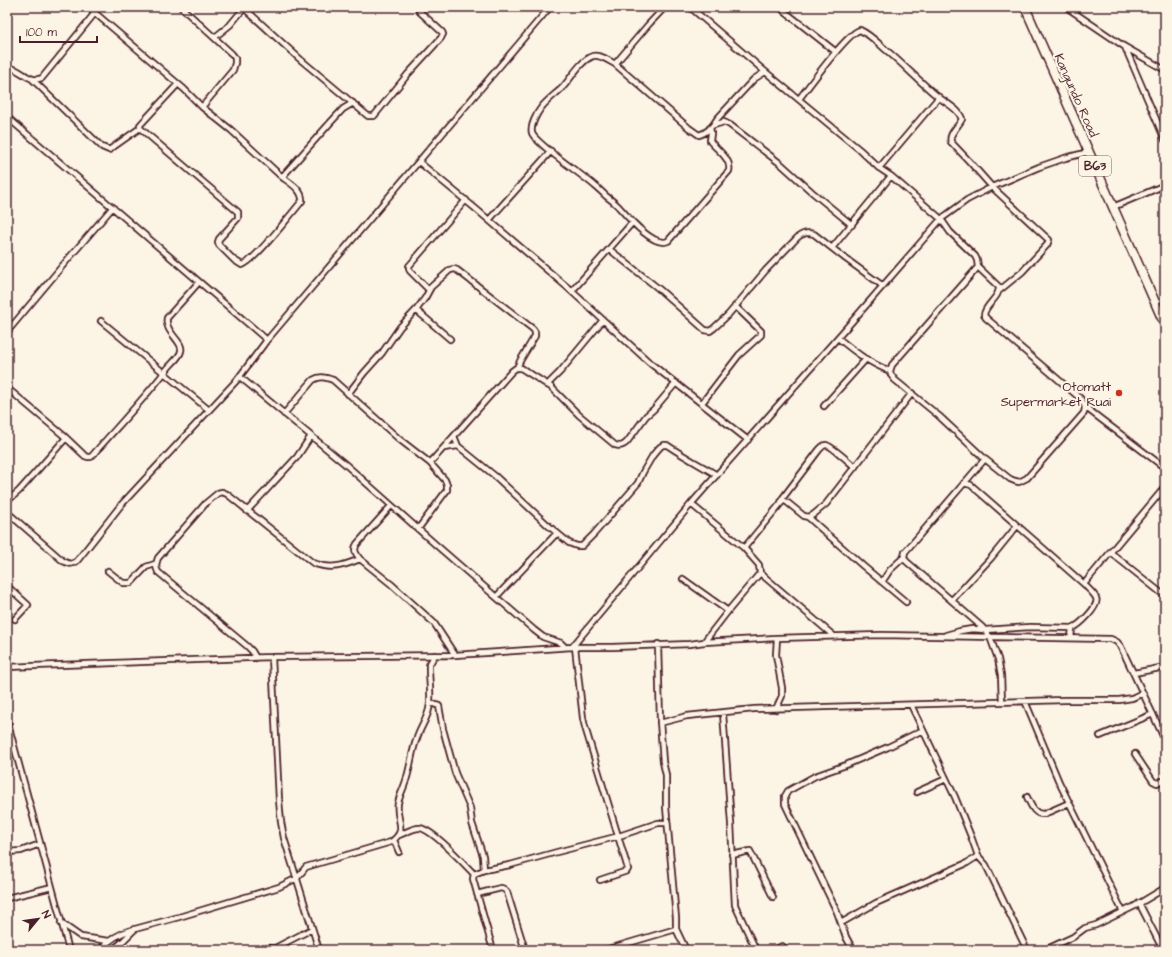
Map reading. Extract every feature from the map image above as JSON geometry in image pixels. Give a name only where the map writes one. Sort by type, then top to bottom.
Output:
[{"type":"highway","name":"Kangundo Road","points":[[1025,7],[1162,314],[1165,325]]},
{"type":"street","points":[[88,7],[178,84],[202,107],[231,130],[300,192],[302,201],[266,244],[247,264],[242,265],[234,260],[219,245],[218,242],[238,218],[238,212],[140,128]]},
{"type":"street","points":[[181,7],[215,37],[235,58],[233,70],[202,107]]},
{"type":"street","points":[[215,37],[230,25],[244,8],[301,60],[368,116],[374,116],[443,34],[419,11],[418,7]]},
{"type":"street","points":[[7,512],[63,560],[69,564],[73,564],[77,561],[121,505],[240,377],[267,340],[550,7]]},
{"type":"street","points":[[615,64],[665,7]]},
{"type":"street","points":[[690,7],[765,72],[941,219],[950,232],[977,258],[978,267],[997,285],[1000,290]]},
{"type":"street","points":[[781,7],[836,52]]},
{"type":"street","points":[[1066,7],[1125,47],[1165,70]]},
{"type":"street","points":[[32,79],[37,80],[42,78],[95,13]]},
{"type":"street","points":[[799,99],[836,52],[854,33],[860,30],[883,47],[938,97],[958,111],[962,119],[950,136],[950,141],[992,188],[1049,240],[1047,245],[1022,272],[1000,290],[986,309],[984,315],[1080,398],[1085,407],[1165,468]]},
{"type":"street","points":[[1125,47],[1165,140]]},
{"type":"street","points":[[712,126],[710,141],[729,164],[729,171],[668,241],[664,242],[660,242],[632,223],[618,206],[595,186],[542,145],[531,132],[531,128],[541,108],[564,86],[583,64],[594,56],[598,56],[615,64],[699,135],[704,133],[712,126],[754,79],[765,72]]},
{"type":"street","points":[[7,69],[14,69],[32,79],[102,147],[109,150],[140,128],[140,125],[178,84]]},
{"type":"street","points":[[879,168],[938,97]]},
{"type":"street","points":[[282,177],[342,109],[353,103]]},
{"type":"street","points":[[7,117],[267,340]]},
{"type":"street","points":[[712,126],[724,122],[730,125],[781,164],[852,225]]},
{"type":"street","points":[[489,220],[550,151]]},
{"type":"street","points":[[600,880],[627,871],[628,869],[585,727],[574,647],[692,504],[941,219],[967,200],[992,188],[1039,167],[1089,152]]},
{"type":"street","points":[[419,162],[466,200],[572,291],[640,354],[748,440]]},
{"type":"street","points":[[832,248],[891,176]]},
{"type":"street","points":[[1113,207],[1163,186],[1165,196]]},
{"type":"street","points":[[429,290],[410,271],[409,266],[466,200]]},
{"type":"street","points":[[7,332],[113,207]]},
{"type":"street","points":[[572,291],[632,223]]},
{"type":"street","points":[[609,250],[659,289],[705,330],[710,331],[735,306],[766,270],[803,233],[808,232],[814,234],[883,286]]},
{"type":"street","points":[[978,267],[892,365],[890,371],[891,375],[895,380],[939,416],[985,459],[1010,479],[1015,481],[1023,481],[1028,478],[1084,413],[1085,407]]},
{"type":"street","points":[[348,394],[382,353],[400,327],[416,310],[435,282],[454,268],[535,332],[535,336],[520,361],[518,368]]},
{"type":"street","points":[[7,388],[86,456],[91,457],[181,352],[181,347],[166,322],[167,318],[199,282]]},
{"type":"street","points":[[702,403],[739,355],[762,333],[735,306]]},
{"type":"street","points":[[416,310],[450,339]]},
{"type":"street","points":[[547,385],[560,372],[603,320]]},
{"type":"street","points":[[101,321],[210,410]]},
{"type":"street","points":[[838,338],[859,355],[881,368],[890,371]]},
{"type":"street","points":[[824,406],[866,359]]},
{"type":"street","points":[[430,463],[512,371],[518,368],[521,368],[551,387],[579,415],[608,440],[619,446],[627,442],[646,416],[654,409],[676,383]]},
{"type":"street","points":[[240,377],[344,464],[543,637],[561,643],[566,648]]},
{"type":"street","points":[[284,414],[313,380],[318,377],[325,377],[333,380],[399,439],[430,463],[445,480],[447,490],[418,529]]},
{"type":"street","points":[[808,517],[813,515],[826,504],[912,393]]},
{"type":"street","points":[[247,511],[297,457],[311,436]]},
{"type":"street","points":[[454,436],[458,446],[495,476],[557,533],[569,543],[577,546],[582,546],[594,534],[638,483],[648,461],[663,445],[667,445],[685,458],[692,460],[717,475]]},
{"type":"street","points":[[7,500],[19,491],[66,438]]},
{"type":"street","points":[[744,548],[781,503],[824,445],[831,447],[855,466]]},
{"type":"street","points":[[444,448],[458,446]]},
{"type":"street","points":[[882,582],[890,570],[904,557],[905,552],[985,459]]},
{"type":"street","points":[[970,476],[971,485]]},
{"type":"street","points":[[942,636],[960,630],[1030,627],[1072,628],[1079,624],[1097,602],[1096,597],[1084,584],[971,485],[964,483]]},
{"type":"street","points":[[1084,584],[1165,487]]},
{"type":"street","points":[[256,658],[247,646],[158,572],[156,567],[158,558],[206,503],[218,492],[228,494],[247,511],[313,563],[323,567],[347,564],[360,559]]},
{"type":"street","points":[[782,500],[804,516],[808,517],[906,602]]},
{"type":"street","points":[[692,504],[744,548],[759,565],[760,573],[835,637]]},
{"type":"street","points":[[391,506],[357,544],[355,547],[356,555],[434,623],[455,655]]},
{"type":"street","points":[[952,600],[991,558],[1017,526]]},
{"type":"street","points":[[496,597],[557,533]]},
{"type":"street","points":[[1110,552],[1165,596]]},
{"type":"street","points":[[904,557],[906,561],[985,630],[990,637],[998,659],[1001,675],[1002,702]]},
{"type":"street","points":[[108,571],[123,583],[131,583],[146,567],[156,564]]},
{"type":"street","points":[[704,642],[760,573]]},
{"type":"street","points":[[683,579],[728,611]]},
{"type":"street","points":[[7,586],[28,605],[14,619]]},
{"type":"street","points":[[1071,638],[1072,628]]},
{"type":"street","points":[[7,667],[272,657],[455,655],[574,647],[690,644],[777,638],[942,636],[1111,639],[1118,642],[1121,647],[1165,740]]},
{"type":"street","points":[[776,709],[782,696],[776,655],[777,638]]},
{"type":"street","points":[[658,644],[660,723],[663,762],[666,776],[667,823],[676,929],[686,950]]},
{"type":"street","points":[[399,835],[398,806],[407,778],[415,742],[428,714],[430,703],[429,666],[435,655]]},
{"type":"street","points":[[272,657],[281,822],[284,838],[319,950]]},
{"type":"street","points":[[1134,673],[1165,667]]},
{"type":"street","points":[[660,723],[687,716],[754,710],[1025,701],[1119,700],[1132,698],[1143,693]]},
{"type":"street","points":[[1025,701],[1059,782],[1123,912]]},
{"type":"street","points":[[430,703],[439,706],[443,729],[455,773],[470,808],[472,823],[483,856],[484,870]]},
{"type":"street","points":[[911,705],[946,779],[978,856],[986,865],[1027,950]]},
{"type":"street","points":[[723,713],[735,906],[756,950]]},
{"type":"street","points":[[1100,736],[1153,714]]},
{"type":"street","points":[[7,720],[69,950]]},
{"type":"street","points":[[853,950],[846,938],[841,923],[785,804],[785,796],[788,791],[815,776],[846,765],[923,730]]},
{"type":"street","points":[[1135,754],[1153,781],[1157,783],[1165,780]]},
{"type":"street","points":[[917,792],[946,779]]},
{"type":"street","points":[[1027,797],[1036,812],[1040,814],[1044,814],[1069,803]]},
{"type":"street","points":[[474,874],[484,870],[510,865],[619,836],[652,825],[667,823]]},
{"type":"street","points":[[100,950],[109,941],[124,932],[279,887],[297,878],[306,867],[391,842],[399,835],[419,828],[424,829],[446,845],[474,874]]},
{"type":"street","points":[[394,840],[399,852]]},
{"type":"street","points":[[7,852],[21,852],[40,844]]},
{"type":"street","points":[[732,855],[750,851],[773,897]]},
{"type":"street","points":[[841,923],[876,903],[967,863],[978,856]]},
{"type":"street","points":[[474,874],[473,879],[493,950]]},
{"type":"street","points":[[7,898],[52,887]]},
{"type":"street","points":[[477,894],[501,888],[507,892],[525,950]]},
{"type":"street","points":[[1045,950],[1073,937],[1085,928],[1096,925],[1123,912],[1165,888]]},
{"type":"street","points":[[1139,903],[1163,950]]},
{"type":"street","points":[[61,923],[81,937],[109,941]]},
{"type":"street","points":[[112,950],[135,929]]},
{"type":"street","points":[[274,948],[312,929]]},
{"type":"street","points":[[605,950],[676,929]]},
{"type":"street","points":[[774,950],[782,946],[786,950]]},
{"type":"street","points":[[259,950],[269,948],[291,950]]},
{"type":"place","name":"Otomatt Supermarket Ruai","points":[[1119,393]]}]
